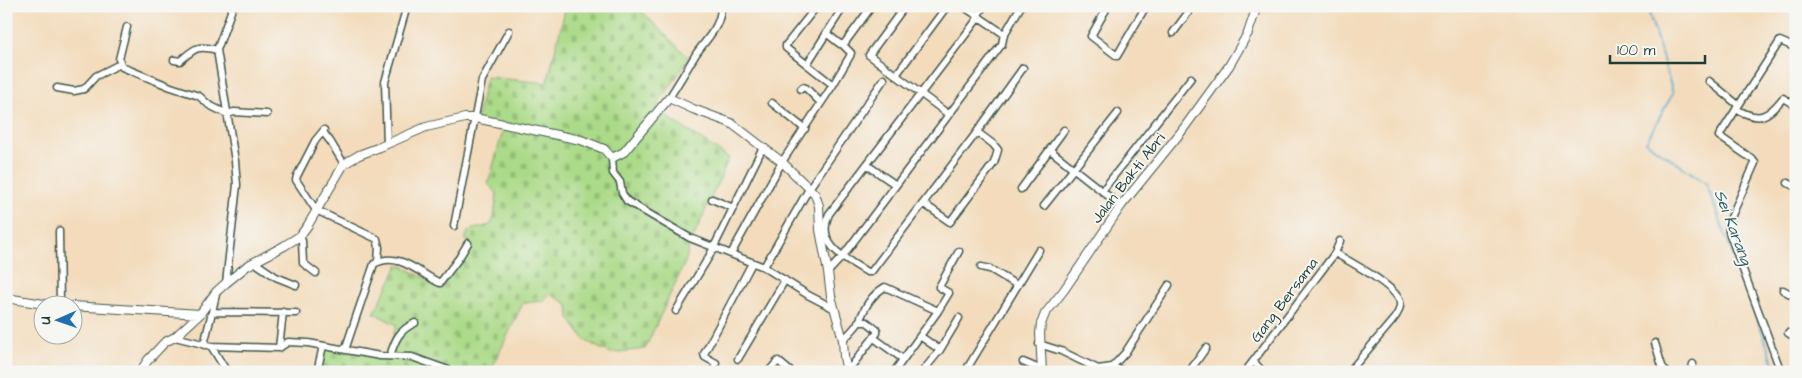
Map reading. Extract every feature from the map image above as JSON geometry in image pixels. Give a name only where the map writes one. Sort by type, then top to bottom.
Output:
[{"type":"street","points":[[226,283],[237,185],[235,161],[216,50],[233,6]]},
{"type":"street","points":[[387,144],[385,82],[406,6]]},
{"type":"street","points":[[612,158],[624,152],[669,98],[697,52],[714,30],[721,16],[721,6]]},
{"type":"street","points":[[817,6],[786,45],[787,50],[833,85]]},
{"type":"street","points":[[806,64],[844,6]]},
{"type":"street","points":[[843,45],[872,6]]},
{"type":"street","points":[[905,6],[869,55],[948,114]]},
{"type":"street","points":[[896,75],[947,6]]},
{"type":"street","points":[[963,6],[1004,35]]},
{"type":"street","points":[[984,6],[922,94],[827,218],[826,225],[830,245],[842,256],[866,272],[871,272],[924,204],[1023,68]]},
{"type":"street","points":[[828,272],[1002,44],[1004,35],[1022,6]]},
{"type":"street","points":[[1108,6],[1091,36],[1117,56],[1146,6]]},
{"type":"street","points":[[1173,33],[1193,6]]},
{"type":"street","name":"Jalan Bakti Abri","points":[[1042,371],[1039,344],[1041,324],[1045,314],[1064,290],[1120,206],[1181,132],[1229,66],[1248,33],[1257,6]]},
{"type":"street","points":[[127,28],[120,50],[119,59],[122,67],[198,96],[209,105],[227,114],[234,112],[267,114]]},
{"type":"street","points":[[454,226],[482,80],[509,31]]},
{"type":"street","points":[[731,254],[782,162],[850,56],[851,53],[843,45],[826,33]]},
{"type":"street","points":[[1781,372],[1729,232],[1729,222],[1755,164],[1752,159],[1719,136],[1780,41],[1796,48]]},
{"type":"street","points":[[174,60],[180,61],[194,48],[205,47],[216,50]]},
{"type":"street","points":[[57,88],[84,89],[96,76],[120,64]]},
{"type":"street","points":[[1102,191],[1191,78]]},
{"type":"street","points":[[764,267],[810,187],[884,79]]},
{"type":"street","points":[[1709,81],[1737,107],[1751,117],[1759,117],[1769,113],[1783,98],[1796,106]]},
{"type":"street","points":[[801,90],[806,88],[821,103]]},
{"type":"street","points":[[669,98],[732,123],[782,162],[810,187],[818,200],[821,238],[833,308],[844,340],[844,357],[847,372]]},
{"type":"street","points":[[772,102],[805,128]]},
{"type":"street","points":[[1044,206],[1118,113]]},
{"type":"street","points":[[140,372],[148,360],[165,342],[175,336],[200,314],[216,292],[226,283],[247,266],[300,236],[344,164],[358,155],[426,127],[475,118],[581,140],[604,149],[612,158],[613,173],[620,182],[622,193],[627,201],[690,238],[764,267],[808,295],[833,308]]},
{"type":"street","points":[[1021,189],[1064,130]]},
{"type":"street","points":[[344,164],[323,131],[315,141],[296,180],[316,210],[377,239],[379,247],[378,262]]},
{"type":"street","points":[[924,204],[950,222],[994,163],[998,150],[977,132]]},
{"type":"street","points":[[676,311],[694,284],[763,147]]},
{"type":"street","points":[[1050,150],[1120,206]]},
{"type":"street","points":[[867,165],[896,185]]},
{"type":"street","points":[[1788,183],[1796,187]]},
{"type":"street","points":[[712,199],[733,208]]},
{"type":"street","points":[[59,231],[60,296]]},
{"type":"street","points":[[300,236],[303,264],[316,274]]},
{"type":"street","name":"Gang Bersama","points":[[1245,372],[1335,253],[1340,241]]},
{"type":"street","points":[[345,350],[374,264],[388,260],[401,261],[440,283],[468,243]]},
{"type":"street","points":[[965,372],[1039,250]]},
{"type":"street","points":[[894,372],[949,293],[939,287],[959,251]]},
{"type":"street","points":[[1335,253],[1381,282],[1393,292],[1400,304],[1399,311],[1393,320],[1349,372]]},
{"type":"street","points":[[254,262],[276,277],[296,285]]},
{"type":"street","points":[[713,372],[716,363],[705,357],[704,354],[752,263]]},
{"type":"street","points":[[981,267],[1017,285]]},
{"type":"street","points":[[738,359],[785,280]]},
{"type":"street","points":[[1112,368],[1125,353],[1169,285]]},
{"type":"street","points":[[844,340],[858,322],[866,304],[885,287],[938,311]]},
{"type":"street","points":[[1783,290],[1796,297]]},
{"type":"street","points":[[216,292],[207,346],[227,372]]},
{"type":"street","points":[[6,298],[32,301]]},
{"type":"street","points":[[82,307],[200,314]]},
{"type":"street","points":[[212,312],[296,313]]},
{"type":"street","points":[[279,348],[283,312]]},
{"type":"street","points":[[923,371],[940,350],[959,318]]},
{"type":"street","points":[[847,372],[877,333],[877,330],[867,322],[858,322]]},
{"type":"street","points":[[390,356],[399,334],[405,328],[415,323]]},
{"type":"street","points":[[1788,333],[1796,338]]},
{"type":"street","points":[[175,336],[207,346],[279,348],[288,342],[296,342],[380,356],[412,357],[454,372]]},
{"type":"street","points":[[920,336],[940,350]]},
{"type":"street","points":[[874,338],[903,359]]},
{"type":"street","points":[[1655,343],[1662,366],[1666,372]]},
{"type":"street","points":[[1039,344],[1061,351],[1098,369],[1112,368],[1126,372]]},
{"type":"street","points":[[317,372],[323,346]]},
{"type":"street","points":[[1189,372],[1206,348]]},
{"type":"street","points":[[770,370],[778,361],[791,372]]},
{"type":"street","points":[[1023,362],[1042,371]]},
{"type":"street","points":[[1254,362],[1263,372]]},
{"type":"street","points":[[1691,372],[1693,364]]},
{"type":"green space","points":[[566,6],[636,6],[689,58],[655,109],[729,158],[689,247],[686,260],[645,349],[611,353],[585,340],[569,318],[568,304],[550,294],[542,301],[523,303],[490,372],[318,372],[326,349],[386,356],[397,325],[374,313],[399,264],[441,288],[469,242],[465,239],[469,230],[490,225],[494,218],[497,193],[488,184],[503,131],[476,123],[486,77],[547,83]]},
{"type":"waterway","name":"Sei Karang","points":[[1647,6],[1673,93],[1646,142],[1706,183],[1777,372]]}]
